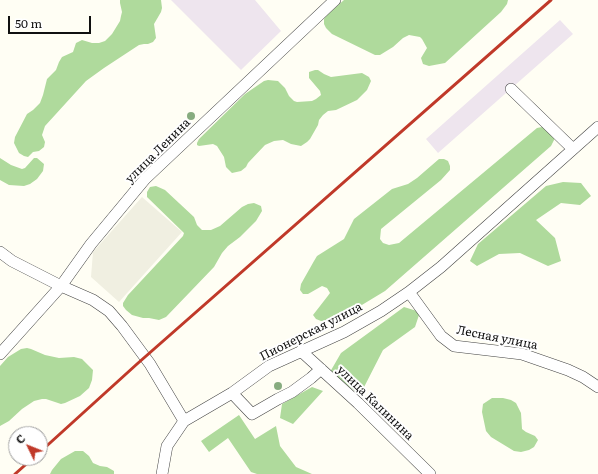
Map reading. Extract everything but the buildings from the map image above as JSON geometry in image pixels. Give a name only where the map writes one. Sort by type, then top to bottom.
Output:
[{"type":"street","name":"улица Ленина","points":[[0,354],[61,286],[91,244],[145,179],[335,0]]},
{"type":"street","points":[[511,89],[573,150]]},
{"type":"street","name":"Пионерская улица","points":[[162,474],[168,446],[184,421],[232,393],[269,366],[344,332],[381,311],[409,292],[441,267],[598,127]]},
{"type":"street","points":[[0,252],[12,261],[61,286],[93,300],[109,311],[153,368],[184,421]]},
{"type":"street","name":"Лесная улица","points":[[409,292],[441,336],[454,346],[522,354],[568,370],[584,377],[598,387]]},
{"type":"street","name":"улица Калинина","points":[[301,351],[358,403],[430,474]]},
{"type":"street","points":[[232,393],[252,414],[292,392],[321,369]]},
{"type":"shaded area","points":[[171,0],[255,0],[281,31],[241,70]]},
{"type":"shaded area","points":[[560,20],[573,34],[438,153],[426,139]]},
{"type":"shaded area","points":[[142,197],[182,232],[119,302],[91,277],[93,252]]},
{"type":"green space","points":[[120,0],[161,0],[161,12],[154,24],[156,38],[153,42],[139,45],[86,81],[45,126],[42,135],[45,142],[44,147],[39,151],[33,152],[28,157],[19,153],[14,143],[15,137],[27,114],[40,103],[47,79],[56,70],[62,57],[73,52],[76,43],[82,40],[92,43],[99,43],[105,41],[112,34],[120,21],[122,12]]},
{"type":"green space","points":[[344,0],[508,0],[501,12],[445,63],[429,66],[423,64],[421,58],[427,48],[420,37],[409,35],[380,55],[375,55],[332,34],[326,28],[324,19]]},
{"type":"green space","points":[[318,70],[331,77],[362,73],[369,77],[371,81],[367,90],[357,100],[336,110],[328,111],[323,115],[307,142],[301,146],[291,144],[283,140],[274,141],[265,145],[241,171],[232,173],[226,167],[224,157],[217,146],[213,144],[197,145],[199,139],[245,94],[264,81],[278,81],[294,101],[312,101],[316,99],[321,95],[320,91],[309,78],[309,72]]},
{"type":"green space","points":[[547,126],[556,136],[551,146],[385,291],[347,314],[332,320],[321,321],[316,319],[313,315],[330,293],[327,288],[322,286],[308,294],[303,294],[300,290],[301,284],[317,256],[344,239],[354,219],[392,189],[408,184],[417,178],[439,159],[448,161],[450,170],[441,180],[381,229],[380,239],[383,243],[389,245],[399,243],[537,128]]},
{"type":"green space","points":[[0,158],[11,165],[22,169],[25,168],[34,158],[37,158],[44,164],[43,171],[37,179],[30,184],[24,186],[9,185],[0,180]]},
{"type":"green space","points":[[563,182],[581,183],[591,196],[580,205],[561,203],[536,220],[555,238],[561,261],[548,266],[520,253],[499,254],[477,266],[470,261],[478,244],[546,186]]},
{"type":"green space","points":[[156,186],[165,190],[194,217],[197,225],[202,230],[211,230],[220,226],[242,207],[248,204],[254,203],[261,206],[262,211],[256,221],[222,253],[214,267],[166,317],[159,320],[132,315],[123,306],[123,303],[128,295],[183,236],[184,233],[147,197],[147,192],[150,187]]},
{"type":"green space","points":[[404,307],[420,312],[415,327],[383,350],[360,395],[330,372],[341,353]]},
{"type":"green space","points":[[27,348],[45,355],[59,358],[74,357],[82,359],[93,370],[92,380],[89,388],[80,396],[61,404],[46,399],[34,401],[22,409],[9,421],[0,426],[0,366],[8,357],[21,349]]},
{"type":"green space","points":[[312,387],[323,391],[293,424],[280,418],[282,404]]},
{"type":"green space","points":[[492,398],[503,398],[516,403],[521,413],[522,429],[535,436],[538,440],[534,447],[521,452],[514,451],[491,437],[486,431],[482,412],[483,404]]},
{"type":"green space","points":[[239,415],[255,439],[276,426],[280,446],[296,467],[312,474],[257,474],[251,472],[228,438],[209,452],[201,441]]},
{"type":"green space","points":[[75,451],[83,451],[89,456],[93,463],[107,467],[114,471],[114,474],[50,474],[61,459]]},
{"type":"railway","points":[[48,445],[137,364],[551,0]]},
{"type":"railway","points":[[15,474],[24,466]]}]
